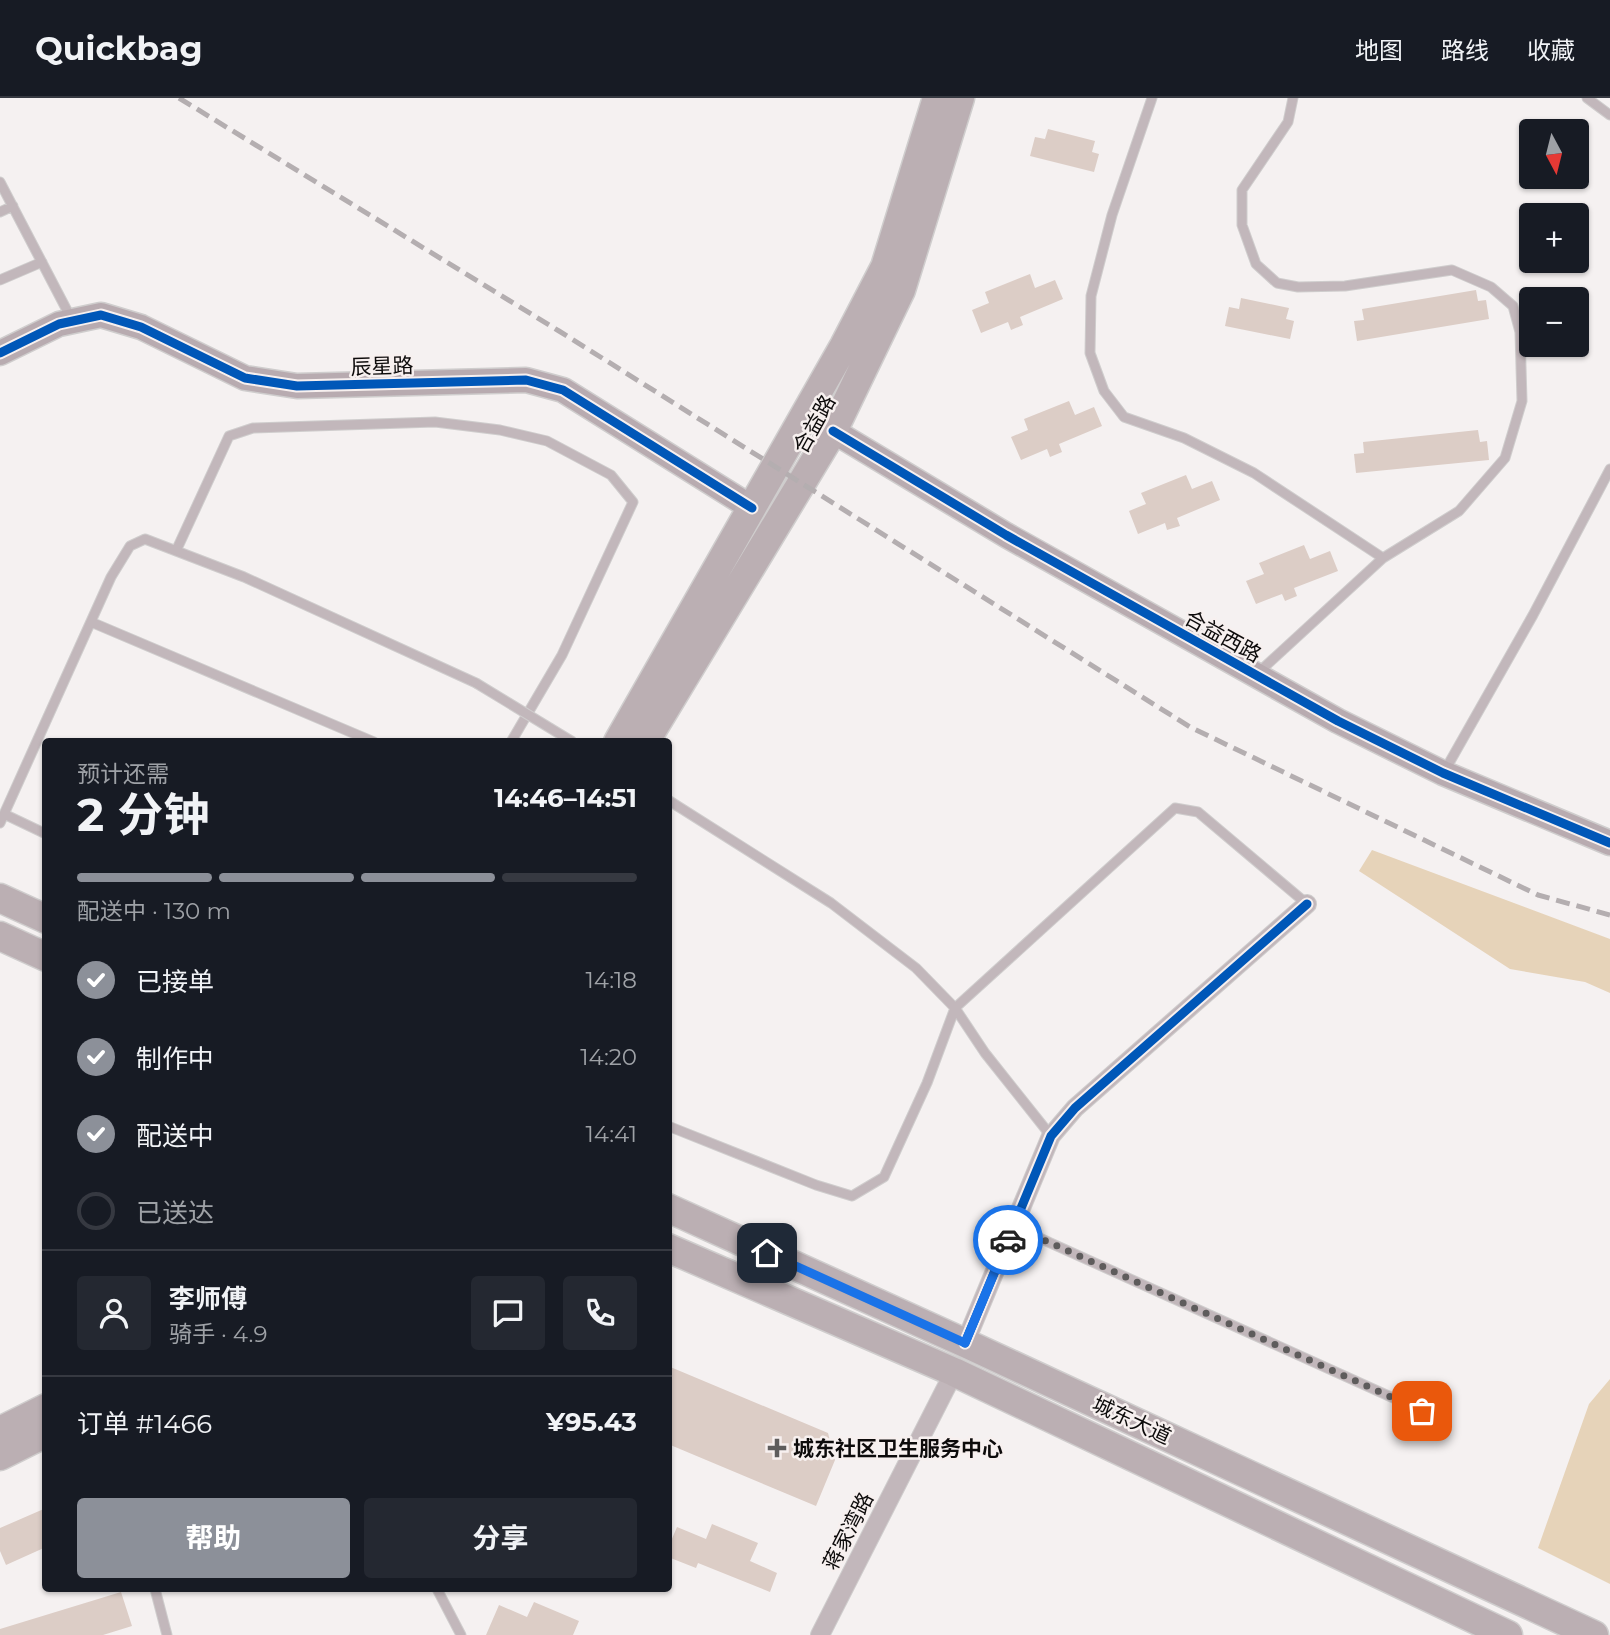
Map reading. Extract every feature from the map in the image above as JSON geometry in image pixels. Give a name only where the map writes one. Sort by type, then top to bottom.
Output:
[{"type":"main road","name":"合益路","points":[[620,738],[886,267],[937,98]]},
{"type":"main road","name":"合益路","points":[[647,738],[833,431],[901,290],[960,98]]},
{"type":"main road","points":[[0,898],[42,917]]},
{"type":"main road","points":[[0,936],[42,955]]},
{"type":"main road","name":"城东大道","points":[[672,1210],[1594,1635]]},
{"type":"main road","name":"城东大道","points":[[672,1250],[954,1372],[1508,1635]]},
{"type":"main road","points":[[0,1431],[42,1410]]},
{"type":"main road","points":[[0,1456],[42,1435]]},
{"type":"street","name":"辰星路","points":[[0,352],[59,324],[101,315],[131,324],[244,377],[297,386],[526,380],[563,390],[752,508]]},
{"type":"street","name":"合益西路","points":[[833,431],[1006,535],[1338,721],[1443,773],[1610,843]]},
{"type":"street","points":[[965,1343],[1051,1136],[1075,1108],[1307,904]]},
{"type":"street","name":"蒋家湾路","points":[[820,1635],[954,1372]]},
{"type":"lane","points":[[1153,98],[1112,215],[1091,296],[1090,354],[1104,391],[1124,417],[1184,438],[1254,473],[1383,558]]},
{"type":"lane","points":[[1256,675],[1383,558],[1459,511],[1505,458],[1522,401],[1520,332],[1513,306],[1491,287],[1452,270],[1345,286],[1298,287],[1277,283],[1256,264],[1242,225],[1242,190],[1288,122],[1293,98]]},
{"type":"lane","points":[[1587,98],[1610,115]]},
{"type":"lane","points":[[0,182],[73,321]]},
{"type":"lane","points":[[0,212],[13,206]]},
{"type":"lane","points":[[0,280],[42,262]]},
{"type":"lane","points":[[176,551],[229,436],[253,428],[435,422],[500,430],[547,441],[611,475],[633,502],[562,655],[513,738]]},
{"type":"lane","points":[[1443,773],[1533,615],[1610,469]]},
{"type":"lane","points":[[42,833],[2,819],[111,577],[130,546],[145,539],[244,577],[476,682],[567,738]]},
{"type":"lane","points":[[91,622],[365,738]]},
{"type":"lane","points":[[672,802],[831,903],[916,968],[955,1008],[985,1053],[1051,1136]]},
{"type":"lane","points":[[672,1128],[816,1185],[852,1196],[884,1177],[928,1083],[955,1008],[1175,808],[1198,812],[1307,904]]},
{"type":"lane","points":[[1013,1226],[1422,1411]]},
{"type":"lane","points":[[156,1592],[167,1635]]},
{"type":"lane","points":[[439,1592],[461,1635]]},
{"type":"shaded area","points":[[1372,850],[1610,939],[1610,993],[1585,982],[1510,969],[1359,871]]},
{"type":"shaded area","points":[[1610,1379],[1610,1584],[1538,1548],[1589,1404]]},
{"type":"building","points":[[1048,129],[1095,141],[1092,152],[1099,154],[1094,172],[1030,156],[1035,137],[1045,139]]},
{"type":"building","points":[[1030,274],[1035,288],[1055,280],[1063,299],[1020,317],[1023,325],[1011,330],[1008,322],[981,333],[972,310],[989,303],[985,292]]},
{"type":"building","points":[[1476,290],[1478,301],[1486,300],[1489,319],[1357,341],[1354,321],[1364,320],[1362,309]]},
{"type":"building","points":[[1241,298],[1289,308],[1286,319],[1294,321],[1290,339],[1225,326],[1229,307],[1239,309]]},
{"type":"building","points":[[1069,401],[1075,415],[1094,407],[1102,426],[1059,444],[1062,452],[1050,457],[1047,449],[1021,460],[1011,437],[1028,430],[1024,419]]},
{"type":"building","points":[[1478,430],[1480,442],[1487,441],[1489,460],[1356,473],[1354,454],[1364,453],[1363,442]]},
{"type":"building","points":[[1186,475],[1192,489],[1212,481],[1220,500],[1177,518],[1180,526],[1167,530],[1165,523],[1138,534],[1129,511],[1146,504],[1141,493]]},
{"type":"building","points":[[1304,545],[1310,559],[1330,551],[1338,571],[1294,588],[1297,596],[1285,601],[1282,594],[1256,604],[1246,581],[1264,574],[1259,563]]},
{"type":"building","points":[[672,1368],[828,1433],[835,1460],[816,1506],[672,1446]]},
{"type":"building","points":[[42,1510],[42,1549],[6,1565],[0,1551],[0,1528]]},
{"type":"building","points":[[712,1524],[758,1543],[750,1561],[777,1573],[770,1592],[698,1563],[696,1568],[672,1559],[672,1539],[677,1527],[706,1539]]},
{"type":"building","points":[[121,1592],[132,1626],[103,1635],[0,1635],[0,1629]]},
{"type":"building","points":[[534,1602],[579,1621],[573,1635],[486,1635],[499,1605],[527,1617]]},
{"type":"railway","points":[[179,98],[559,331],[1190,727],[1538,895],[1610,915]]},
{"type":"cycle path","points":[[0,353],[59,324],[101,315],[141,327],[245,378],[297,386],[526,380],[563,390],[752,508]]},
{"type":"cycle path","points":[[833,431],[1006,535],[1338,721],[1443,773],[1610,843]]},
{"type":"cycle path","points":[[965,1343],[1051,1136],[1075,1108],[1307,904]]},
{"type":"way so far","points":[[1008,1240],[1013,1226],[1422,1411]]},
{"type":"place","name":"城东社区卫生服务中心","points":[[777,1448]]},
{"type":"route","points":[[767,1253],[965,1343],[1008,1240]]}]
